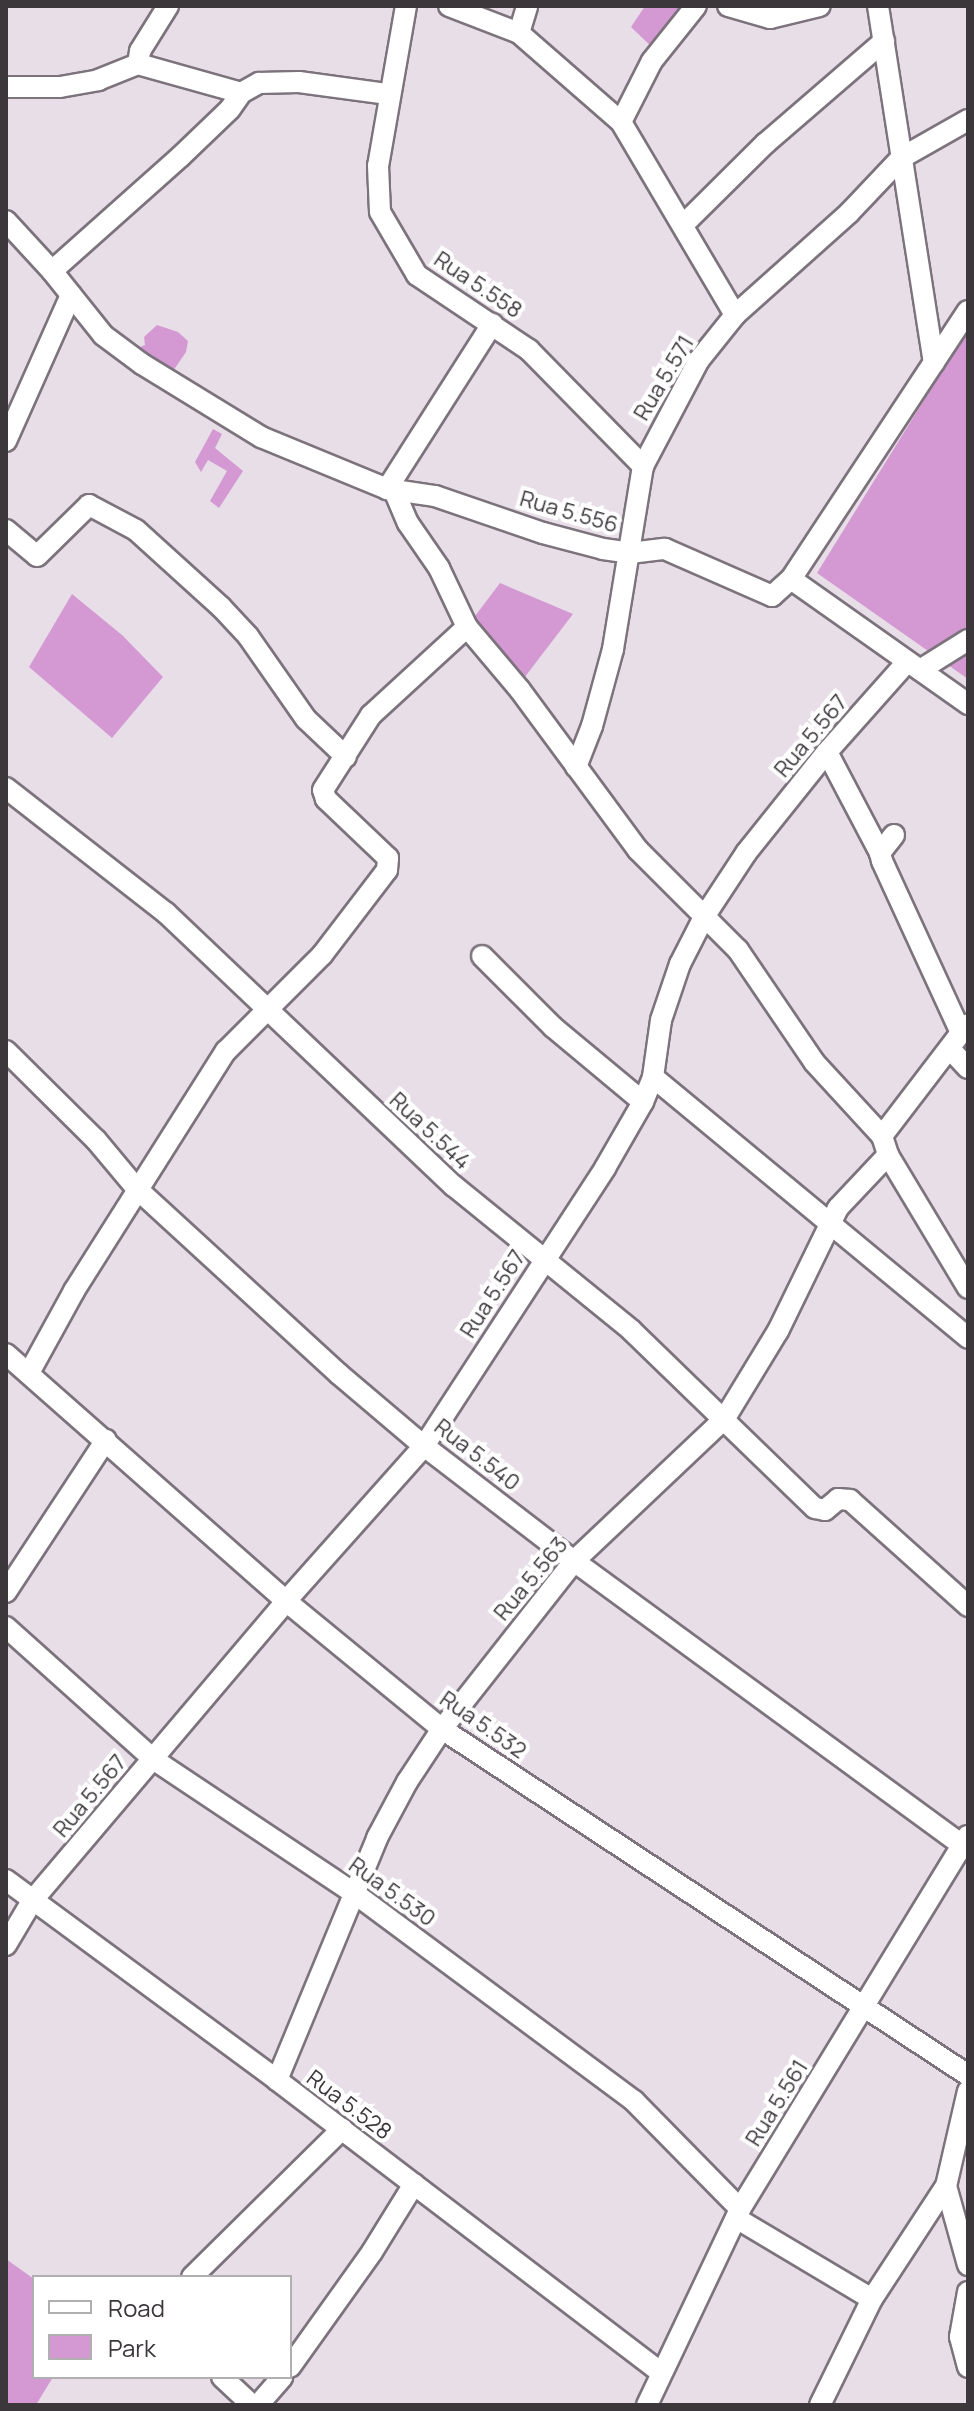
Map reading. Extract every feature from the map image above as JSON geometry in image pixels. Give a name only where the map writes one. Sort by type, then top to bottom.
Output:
[{"type":"street","points":[[138,64],[140,51],[168,6]]},
{"type":"street","name":"Rua 5.558","points":[[406,6],[388,94],[378,166],[380,212],[417,275],[529,350],[560,378],[643,466]]},
{"type":"street","points":[[449,6],[519,33],[621,122],[735,315]]},
{"type":"street","points":[[519,33],[527,6]]},
{"type":"street","points":[[621,122],[652,61],[696,6]]},
{"type":"street","points":[[728,6],[770,18],[820,6]]},
{"type":"street","points":[[878,6],[934,363]]},
{"type":"street","points":[[683,225],[766,143],[884,41]]},
{"type":"street","points":[[6,87],[73,85],[98,80],[138,64],[241,93]]},
{"type":"street","points":[[52,271],[180,157],[230,109],[241,93],[259,83],[283,81],[388,94]]},
{"type":"street","name":"Rua 5.571","points":[[576,767],[592,726],[613,649],[643,466],[699,360],[735,315],[849,213],[901,158],[968,120]]},
{"type":"street","name":"Rua 5.556","points":[[6,221],[52,271],[103,335],[183,391],[261,437],[390,488],[435,496],[543,533],[630,553],[665,549],[763,595],[778,593],[791,579]]},
{"type":"street","points":[[6,441],[71,295]]},
{"type":"street","points":[[968,311],[791,579],[968,704]]},
{"type":"street","points":[[492,324],[390,488],[408,523],[439,568],[467,627],[638,850],[738,950],[814,1062],[885,1145],[962,1268],[968,1288]]},
{"type":"street","points":[[6,530],[37,556],[89,505],[136,530],[230,616],[306,719],[346,757]]},
{"type":"street","points":[[29,1373],[137,1189],[226,1051],[269,1011],[347,926],[390,864],[324,794],[371,715],[467,627]]},
{"type":"street","name":"Rua 5.567","points":[[6,1945],[32,1901],[286,1601],[424,1446],[605,1168],[643,1102],[653,1077],[661,1020],[680,964],[704,917],[746,853],[827,752],[914,666],[968,640]]},
{"type":"street","points":[[827,752],[880,853],[960,1035],[968,1068]]},
{"type":"street","name":"Rua 5.544","points":[[6,788],[166,913],[443,1177],[631,1330],[819,1511],[838,1499],[850,1500],[968,1606]]},
{"type":"street","points":[[880,853],[894,835]]},
{"type":"street","points":[[482,956],[553,1027],[643,1102]]},
{"type":"street","name":"Rua 5.563","points":[[277,2080],[354,1893],[395,1804],[442,1729],[574,1561],[725,1418],[778,1331],[830,1223],[960,1035]]},
{"type":"street","name":"Rua 5.540","points":[[6,1051],[96,1140],[137,1189],[339,1374],[424,1446],[574,1561],[966,1843]]},
{"type":"street","points":[[653,1077],[968,1338]]},
{"type":"street","name":"Rua 5.532","points":[[6,1354],[286,1601],[442,1729],[968,2075]]},
{"type":"street","points":[[6,1592],[106,1440]]},
{"type":"street","name":"Rua 5.530","points":[[6,1627],[153,1759],[354,1893],[634,2101],[738,2214],[872,2299]]},
{"type":"street","name":"Rua 5.561","points":[[647,2405],[660,2372],[738,2214],[966,1843]]},
{"type":"street","name":"Rua 5.528","points":[[6,1880],[277,2080],[660,2372]]},
{"type":"street","points":[[820,2405],[872,2299],[946,2186],[968,2091]]},
{"type":"street","points":[[194,2275],[342,2129]]},
{"type":"street","points":[[292,2364],[372,2252],[414,2184]]},
{"type":"street","points":[[946,2186],[968,2265]]},
{"type":"street","points":[[968,2292],[960,2337],[968,2367]]},
{"type":"street","points":[[224,2379],[255,2405],[280,2379]]},
{"type":"green space","points":[[645,6],[685,6],[654,49],[631,27]]},
{"type":"green space","points":[[157,325],[178,332],[188,341],[186,352],[171,374],[135,349],[145,345],[144,337]]},
{"type":"green space","points":[[968,329],[968,679],[817,573]]},
{"type":"green space","points":[[213,429],[222,434],[215,448],[243,471],[219,508],[210,501],[227,471],[208,460],[201,472],[195,462]]},
{"type":"green space","points":[[500,583],[573,614],[521,682],[472,620]]},
{"type":"green space","points":[[72,594],[122,635],[163,677],[112,738],[29,667]]},
{"type":"green space","points":[[6,2259],[32,2278],[32,2379],[52,2379],[36,2405],[6,2405]]}]
